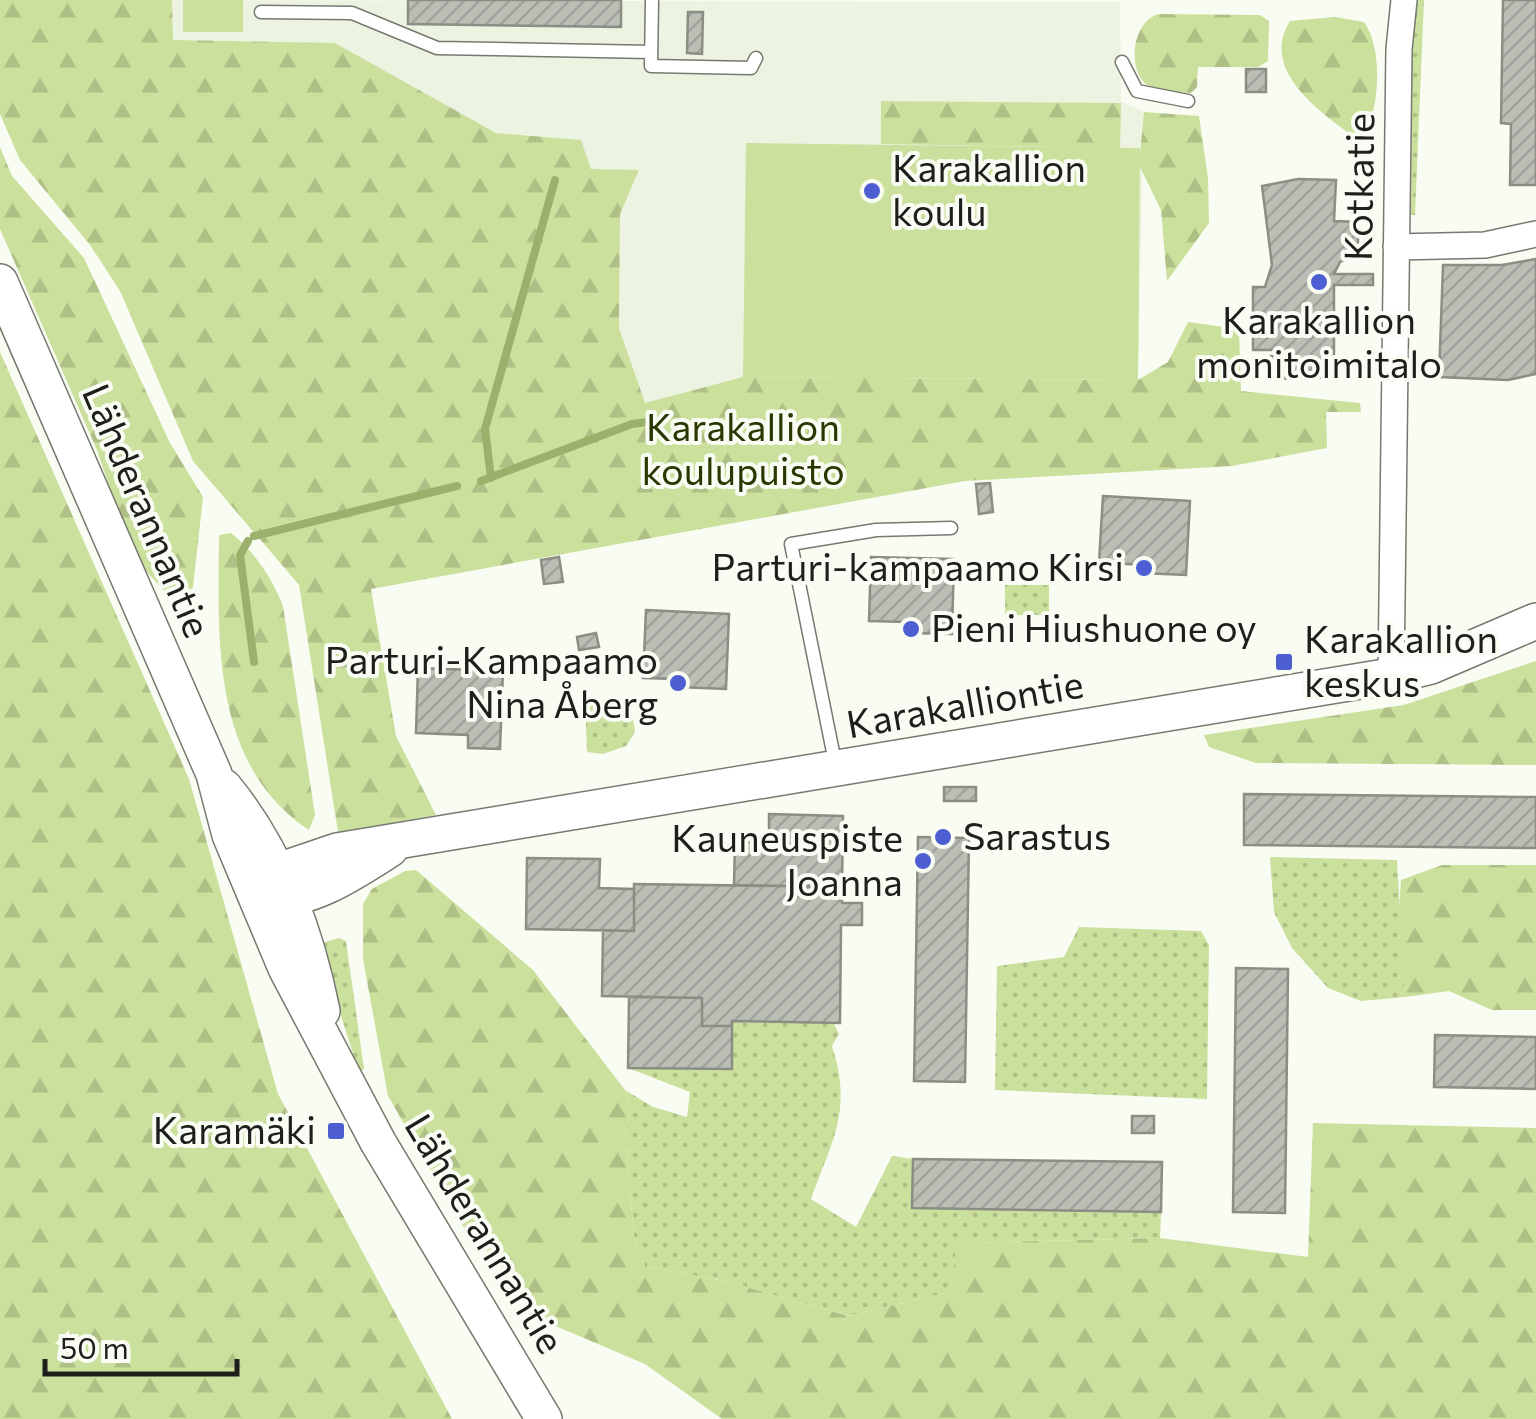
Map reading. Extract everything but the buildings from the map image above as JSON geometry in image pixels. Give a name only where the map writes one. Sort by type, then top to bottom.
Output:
[{"type":"street","name":"Kotkatie","points":[[1391,676],[1396,247],[1404,0]]},
{"type":"street","points":[[1396,247],[1485,245],[1536,234]]},
{"type":"street","name":"Lähderannantie","points":[[0,282],[214,774],[248,816],[274,891],[286,968],[326,1037],[378,1142],[544,1419]]},
{"type":"street","name":"Karakalliontie","points":[[274,891],[337,851],[1391,676],[1431,666],[1536,622]]},
{"type":"lane","points":[[652,0],[651,66],[752,68],[756,58]]},
{"type":"lane","points":[[261,12],[352,13],[437,48],[651,52]]},
{"type":"lane","points":[[1122,62],[1137,90],[1188,101]]},
{"type":"lane","points":[[836,770],[791,544],[876,530],[950,528]]},
{"type":"shaded area","name":"Karakallion koulu","points":[[172,0],[1120,2],[1121,102],[1144,112],[1138,380],[743,377],[645,403],[619,328],[620,214],[590,169],[581,140],[496,133],[335,43],[172,40]]},
{"type":"green space","name":"Karakallion koulupuisto","points":[[0,0],[172,0],[173,40],[335,43],[496,133],[581,140],[591,169],[639,170],[620,214],[619,328],[645,403],[743,377],[1138,380],[1168,362],[1188,322],[1239,329],[1241,391],[1360,403],[1361,412],[1326,412],[1327,448],[1232,466],[965,481],[371,589],[396,736],[436,815],[338,832],[299,585],[193,461],[120,291],[90,245],[20,160],[0,114]]},
{"type":"green space","points":[[183,0],[243,0],[243,32],[183,32]]},
{"type":"green space","points":[[1418,0],[1424,0],[1415,215],[1411,215],[1412,43]]},
{"type":"green space","points":[[1158,14],[1260,15],[1269,21],[1268,61],[1258,67],[1198,67],[1197,87],[1191,93],[1150,87],[1137,71],[1135,49],[1142,27]]},
{"type":"green space","points":[[1335,17],[1364,22],[1374,46],[1374,106],[1367,132],[1355,138],[1311,103],[1288,73],[1282,57],[1282,39],[1290,21]]},
{"type":"green space","points":[[881,101],[1121,103],[1120,148],[881,144]]},
{"type":"green space","points":[[1144,112],[1199,116],[1208,178],[1209,223],[1167,281],[1161,210],[1139,165]]},
{"type":"green space","points":[[746,143],[1140,148],[1138,380],[743,377]]},
{"type":"green space","points":[[0,147],[12,176],[84,258],[170,443],[203,497],[193,587],[187,593],[163,590],[132,555],[97,450],[0,229]]},
{"type":"green space","points":[[0,352],[189,779],[278,1094],[452,1419],[0,1419]]},
{"type":"green space","points":[[231,533],[262,566],[283,606],[315,815],[309,830],[277,803],[253,771],[237,736],[227,698],[221,657],[219,535]]},
{"type":"green space","points":[[1005,585],[1049,585],[1049,615],[1005,615]]},
{"type":"green space","points":[[1536,661],[1536,765],[1256,763],[1209,747],[1204,735],[1404,705]]},
{"type":"green space","points":[[617,700],[633,720],[635,732],[626,746],[603,754],[587,752],[585,701]]},
{"type":"green space","points":[[1270,857],[1397,860],[1405,997],[1361,1001],[1328,988],[1292,948],[1274,912]]},
{"type":"green space","points":[[1442,865],[1536,865],[1536,1010],[1492,1010],[1449,991],[1405,997],[1398,930],[1401,880]]},
{"type":"green space","points":[[416,870],[533,970],[625,1090],[631,1112],[625,1129],[634,1237],[645,1267],[725,1281],[848,1316],[950,1292],[957,1243],[1160,1238],[1308,1257],[1313,1123],[1536,1128],[1536,1419],[722,1419],[645,1364],[532,1316],[532,1299],[462,1225],[388,1096],[363,959],[363,904],[372,889],[405,871]]},
{"type":"green space","points":[[1079,927],[1201,931],[1209,945],[1207,1099],[995,1090],[997,966],[1064,957]]},
{"type":"green space","points":[[339,938],[346,941],[364,1069],[359,1072],[318,944]]},
{"type":"green space","points":[[828,1012],[839,1034],[832,1046],[841,1089],[840,1107],[811,1199],[856,1227],[892,1156],[913,1159],[913,1208],[1161,1212],[1160,1238],[958,1243],[950,1292],[848,1316],[725,1281],[645,1267],[634,1237],[625,1129],[631,1112],[625,1090],[653,1107],[687,1117],[690,1092],[628,1068],[731,1069],[732,1021]]},
{"type":"waterway","points":[[491,478],[485,429],[555,180]]},
{"type":"waterway","points":[[481,481],[632,424],[663,420]]},
{"type":"waterway","points":[[254,536],[457,486]]},
{"type":"waterway","points":[[248,541],[240,555],[254,662]]},
{"type":"place","name":"Karakallion koulu","points":[[872,191]]},
{"type":"place","name":"Karakallion monitoimitalo","points":[[1319,282]]},
{"type":"place","name":"Parturi-kampaamo Kirsi","points":[[1144,568]]},
{"type":"place","name":"Pieni Hiushuone oy","points":[[911,629]]},
{"type":"place","name":"Karakallion keskus","points":[[1284,662]]},
{"type":"place","name":"Parturi-Kampaamo Nina Åberg","points":[[678,683]]},
{"type":"place","name":"Sarastus","points":[[943,837]]},
{"type":"place","name":"Kauneuspiste Joanna","points":[[923,861]]},
{"type":"place","name":"Karamäki","points":[[336,1131]]}]
